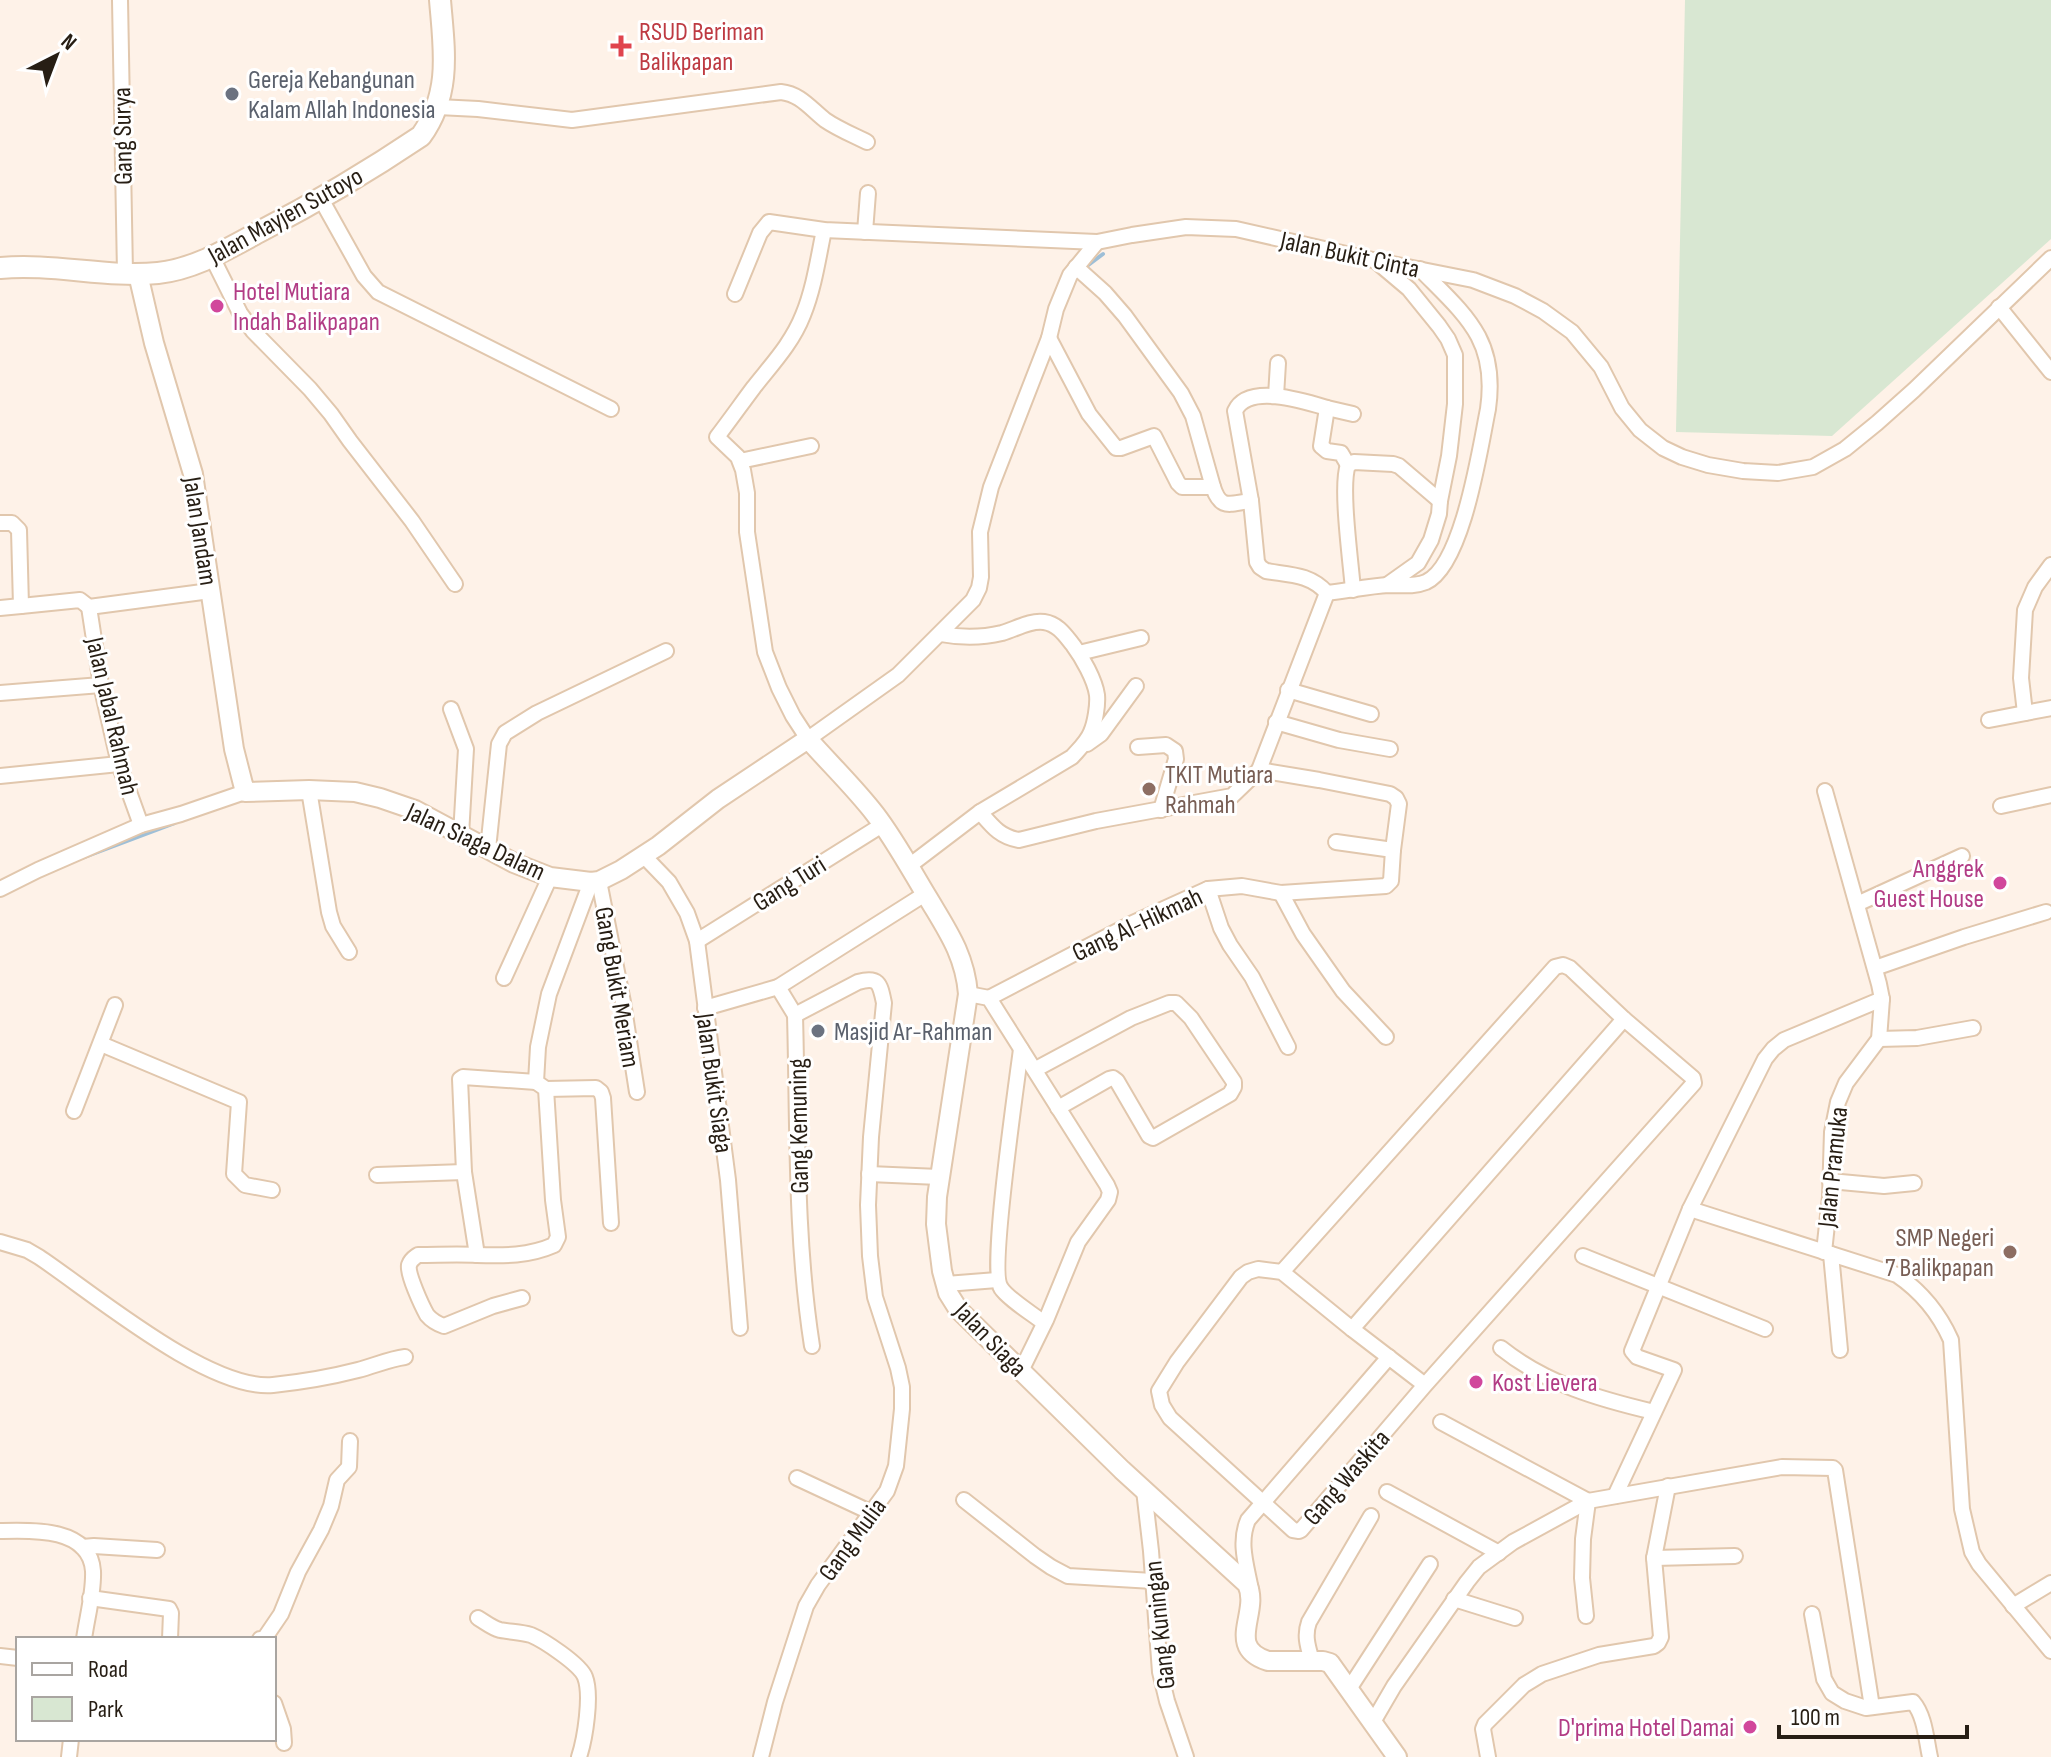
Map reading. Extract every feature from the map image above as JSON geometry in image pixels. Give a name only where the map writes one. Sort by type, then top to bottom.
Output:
[{"type":"main road","name":"Jalan Mayjen Sutoyo","points":[[0,268],[47,267],[131,273],[171,270],[212,257],[321,199],[421,136],[438,107],[441,94],[444,62],[440,0]]},
{"type":"street","name":"Gang Surya","points":[[120,0],[131,273]]},
{"type":"street","points":[[438,107],[572,120],[781,92],[799,97],[827,121],[867,142]]},
{"type":"street","points":[[865,232],[868,193]]},
{"type":"street","points":[[321,199],[364,276],[378,292],[611,409]]},
{"type":"street","name":"Jalan Bukit Cinta","points":[[735,294],[760,233],[769,222],[824,230],[1097,242],[1186,227],[1236,229],[1473,280],[1515,296],[1572,332],[1601,367],[1622,408],[1640,430],[1663,448],[1708,465],[1778,473],[1813,467],[1845,449],[1914,390],[2051,258]]},
{"type":"street","points":[[808,739],[786,702],[765,652],[747,532],[747,493],[740,461],[717,437],[786,349],[804,315],[824,230]]},
{"type":"street","points":[[522,1298],[444,1326],[428,1315],[409,1266],[418,1255],[501,1257],[533,1252],[554,1245],[558,1237],[538,1047],[549,994],[595,882],[621,870],[658,846],[718,799],[898,675],[973,600],[981,577],[980,532],[991,487],[1070,275],[1097,242]]},
{"type":"street","points":[[212,257],[240,313],[253,331],[331,414],[455,584]]},
{"type":"street","points":[[1377,261],[1409,289],[1439,326],[1455,355],[1455,404],[1439,514],[1431,540],[1418,563],[1387,585]]},
{"type":"street","points":[[1076,267],[1125,316],[1181,393],[1193,416],[1220,502],[1251,501]]},
{"type":"street","points":[[1327,593],[1426,582],[1435,576],[1453,548],[1462,522],[1488,409],[1490,367],[1485,348],[1468,318],[1420,269]]},
{"type":"street","name":"Jalan Jandam","points":[[131,273],[193,474],[232,737],[245,792]]},
{"type":"street","points":[[1999,307],[2051,372]]},
{"type":"street","points":[[1049,338],[1089,414],[1116,448],[1154,436],[1182,487],[1213,487]]},
{"type":"street","points":[[1276,396],[1278,363]]},
{"type":"street","points":[[1327,593],[1318,583],[1307,578],[1266,571],[1257,562],[1251,501],[1235,411],[1239,403],[1249,397],[1276,396],[1353,414]]},
{"type":"street","points":[[1327,408],[1321,446],[1327,451],[1341,453],[1348,465]]},
{"type":"street","points":[[740,461],[811,446]]},
{"type":"street","points":[[1353,590],[1346,504],[1345,471],[1348,465],[1354,462],[1399,466],[1440,501]]},
{"type":"street","points":[[0,523],[12,523],[19,530],[21,606]]},
{"type":"street","points":[[1431,540],[1453,548]]},
{"type":"street","points":[[2025,713],[2021,678],[2025,610],[2035,587],[2051,565]]},
{"type":"street","points":[[0,608],[80,600],[89,607],[210,591]]},
{"type":"street","points":[[980,812],[997,832],[1019,840],[1096,821],[1232,796],[1259,770],[1327,593]]},
{"type":"street","name":"Jalan Jabal Rahmah","points":[[89,607],[101,685],[119,764],[141,825]]},
{"type":"street","points":[[909,866],[980,812],[1072,757],[1092,731],[1097,695],[1079,653],[1063,633],[1045,622],[981,637],[941,634]]},
{"type":"street","points":[[1079,653],[1141,638]]},
{"type":"street","points":[[488,849],[499,744],[505,733],[565,699],[666,651]]},
{"type":"street","points":[[0,693],[101,685]]},
{"type":"street","points":[[1083,745],[1097,739],[1136,686]]},
{"type":"street","points":[[1288,690],[1371,714]]},
{"type":"street","points":[[1989,720],[2051,708]]},
{"type":"street","points":[[451,709],[466,749],[461,835]]},
{"type":"street","points":[[1276,722],[1339,740],[1390,749]]},
{"type":"street","name":"Jalan Siaga","points":[[808,739],[875,814],[960,954],[966,974],[968,994],[939,1177],[936,1224],[948,1293],[958,1309],[1144,1490],[1238,1575],[1252,1594]]},
{"type":"street","points":[[1138,747],[1166,745],[1175,751],[1176,759],[1161,810]]},
{"type":"street","points":[[0,776],[119,764]]},
{"type":"street","points":[[1259,770],[1390,794],[1396,798],[1399,804],[1393,850],[1336,842]]},
{"type":"street","points":[[309,790],[329,912],[333,926],[349,952]]},
{"type":"street","points":[[1825,791],[1882,999],[1879,1039],[1917,1038],[1973,1028]]},
{"type":"street","points":[[0,889],[141,825],[245,792]]},
{"type":"street","name":"Jalan Siaga Dalam","points":[[245,792],[355,792],[380,798],[415,810],[514,863],[550,877],[595,882]]},
{"type":"street","points":[[2001,806],[2051,795]]},
{"type":"street","name":"Gang Turi","points":[[697,941],[882,825]]},
{"type":"street","name":"Gang Al-Hikmah","points":[[989,998],[1133,923],[1208,889],[1242,886],[1281,893],[1386,886],[1391,881],[1393,850]]},
{"type":"street","name":"Jalan Bukit Siaga","points":[[643,855],[669,882],[687,913],[697,941],[728,1180],[740,1328]]},
{"type":"street","points":[[1857,904],[1962,856]]},
{"type":"street","points":[[504,978],[550,877]]},
{"type":"street","name":"Gang Bukit Meriam","points":[[595,882],[623,1002],[637,1092]]},
{"type":"street","points":[[1208,889],[1221,928],[1252,977],[1288,1047]]},
{"type":"street","points":[[1281,893],[1303,934],[1343,991],[1386,1037]]},
{"type":"street","points":[[705,1008],[778,987],[925,894]]},
{"type":"street","points":[[1875,968],[2046,912]]},
{"type":"street","points":[[1282,1272],[1555,967],[1563,965],[1570,968],[1693,1078],[1694,1083],[1425,1385],[1282,1272],[1258,1269],[1241,1277],[1159,1391],[1162,1405],[1170,1418],[1263,1503],[1389,1357]]},
{"type":"street","name":"Gang Mulia","points":[[761,1757],[806,1606],[887,1491],[896,1466],[902,1409],[898,1368],[875,1297],[868,1205],[884,1003],[881,987],[874,980],[858,982],[795,1015]]},
{"type":"street","name":"Gang Kemuning","points":[[778,987],[795,1015],[801,1246],[812,1346]]},
{"type":"street","points":[[968,994],[989,998],[1110,1192],[1105,1205],[1078,1242],[1021,1371]]},
{"type":"street","points":[[1615,1496],[1674,1370],[1637,1357],[1632,1351],[1690,1209],[1765,1059],[1784,1040],[1882,999]]},
{"type":"street","points":[[1036,1069],[1131,1018],[1176,1003],[1191,1018],[1234,1082],[1230,1094],[1153,1138],[1113,1078],[1058,1108]]},
{"type":"street","points":[[74,1111],[115,1005]]},
{"type":"street","points":[[1352,1329],[1624,1019]]},
{"type":"street","name":"Jalan Pramuka","points":[[1879,1039],[1841,1092],[1832,1132],[1828,1253],[1897,1275],[1922,1296],[1944,1323],[1951,1340],[1962,1509],[1972,1552],[2051,1651]]},
{"type":"street","points":[[101,1044],[239,1102],[234,1174],[245,1185],[272,1190]]},
{"type":"street","points":[[1021,1049],[1005,1177],[997,1280],[1001,1289],[1044,1323]]},
{"type":"street","points":[[477,1255],[464,1172],[460,1079],[463,1077],[541,1086],[596,1088],[601,1092],[611,1223]]},
{"type":"street","points":[[377,1175],[464,1172]]},
{"type":"street","points":[[869,1174],[939,1177]]},
{"type":"street","points":[[1830,1181],[1884,1186],[1914,1183]]},
{"type":"street","points":[[1690,1209],[1828,1253],[1840,1350]]},
{"type":"street","points":[[0,1242],[39,1257],[178,1352],[244,1382],[273,1385],[338,1374],[405,1357]]},
{"type":"street","points":[[1583,1256],[1765,1329]]},
{"type":"street","points":[[946,1284],[997,1280]]},
{"type":"street","points":[[1501,1348],[1522,1365],[1576,1390],[1654,1412]]},
{"type":"street","name":"Gang Waskita","points":[[1252,1594],[1242,1543],[1248,1520],[1263,1503],[1293,1530],[1301,1530],[1425,1385]]},
{"type":"street","points":[[1441,1422],[1588,1501]]},
{"type":"street","points":[[266,1637],[281,1614],[298,1572],[321,1530],[337,1480],[349,1467],[350,1441]]},
{"type":"street","points":[[1373,1722],[1394,1686],[1479,1567],[1545,1523],[1588,1501],[1782,1467],[1835,1470],[1872,1707]]},
{"type":"street","points":[[797,1478],[870,1512]]},
{"type":"street","points":[[1488,1757],[1483,1729],[1485,1724],[1532,1679],[1599,1655],[1658,1643],[1661,1637],[1654,1558],[1668,1486]]},
{"type":"street","name":"Gang Kuningan","points":[[1144,1490],[1160,1672],[1186,1757]]},
{"type":"street","points":[[1387,1492],[1499,1553]]},
{"type":"street","points":[[964,1500],[1035,1556],[1068,1576],[1153,1581]]},
{"type":"street","points":[[1586,1616],[1582,1578],[1588,1501]]},
{"type":"street","points":[[1312,1661],[1306,1638],[1309,1622],[1371,1516]]},
{"type":"street","points":[[0,1531],[50,1532],[82,1547],[93,1568],[84,1637]]},
{"type":"street","points":[[82,1547],[157,1550]]},
{"type":"street","points":[[1654,1558],[1735,1556]]},
{"type":"street","points":[[1349,1689],[1430,1564]]},
{"type":"street","points":[[2013,1606],[2051,1583]]},
{"type":"street","points":[[1252,1594],[1245,1637],[1249,1650],[1268,1661],[1330,1663],[1397,1757]]},
{"type":"street","points":[[90,1598],[169,1609],[170,1637]]},
{"type":"street","points":[[1454,1599],[1515,1618]]},
{"type":"street","points":[[1812,1614],[1820,1664],[1828,1688],[1836,1697],[1860,1707],[1913,1702],[1922,1718],[1930,1757]]},
{"type":"street","points":[[478,1618],[494,1628],[536,1638],[582,1672],[586,1680],[586,1737],[579,1757]]},
{"type":"street","points":[[276,1709],[284,1743]]},
{"type":"green space","points":[[1685,0],[2051,0],[2051,239],[1832,436],[1676,432]]},
{"type":"waterway","points":[[1083,269],[1103,254]]},
{"type":"waterway","points":[[82,858],[175,823]]},
{"type":"place","name":"RSUD Beriman Balikpapan","points":[[621,46]]},
{"type":"place","name":"Gereja Kebangunan Kalam Allah Indonesia","points":[[232,94]]},
{"type":"place","name":"Hotel Mutiara Indah Balikpapan","points":[[217,306]]},
{"type":"place","name":"TKIT Mutiara Rahmah","points":[[1149,789]]},
{"type":"place","name":"Anggrek Guest House","points":[[2000,883]]},
{"type":"place","name":"Masjid Ar-Rahman","points":[[818,1031]]},
{"type":"place","name":"SMP Negeri 7 Balikpapan","points":[[2010,1252]]},
{"type":"place","name":"Kost Lievera","points":[[1476,1382]]},
{"type":"place","name":"D'prima Hotel Damai","points":[[1750,1727]]}]
